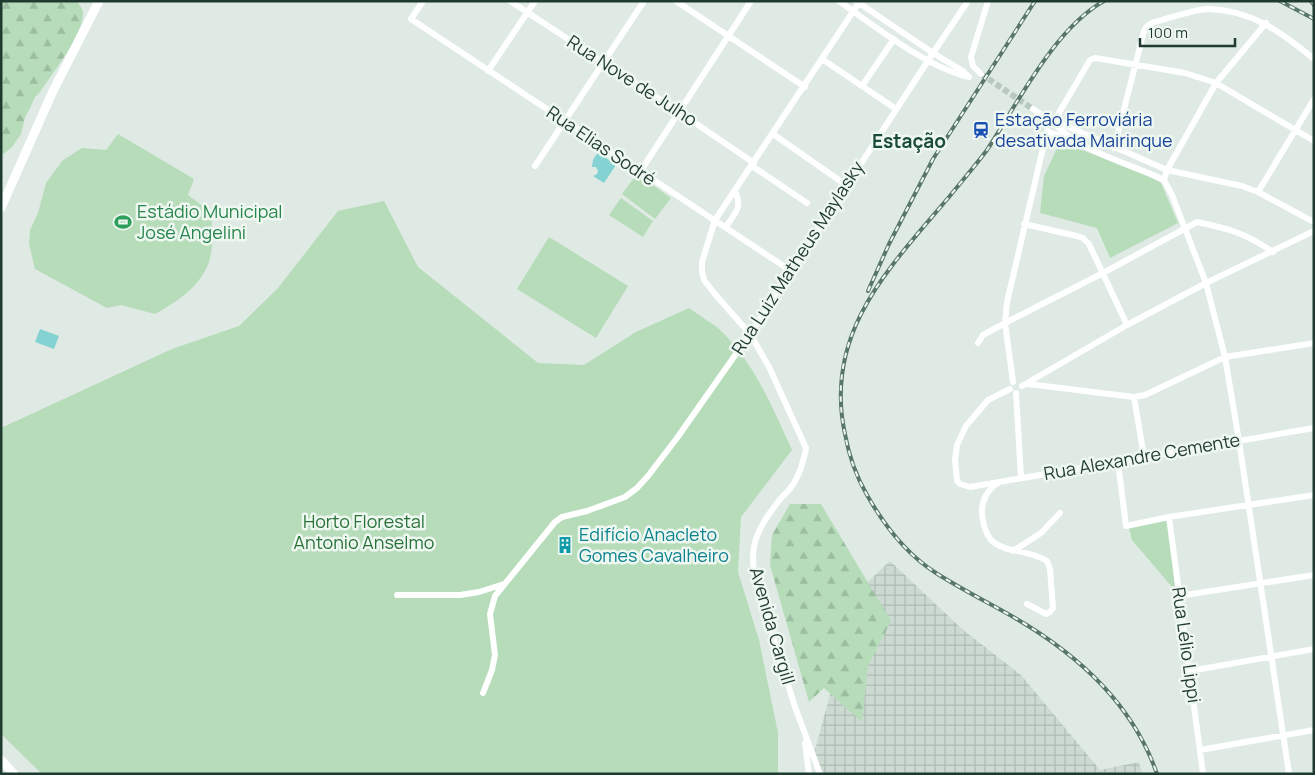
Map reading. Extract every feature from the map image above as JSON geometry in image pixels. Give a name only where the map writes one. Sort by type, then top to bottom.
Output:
[{"type":"street","points":[[1,208],[53,91],[99,1]]},
{"type":"street","name":"Rua Elias Sodré","points":[[424,1],[412,20],[791,272]]},
{"type":"street","name":"Rua Nove de Julho","points":[[510,1],[679,112],[806,203]]},
{"type":"street","points":[[488,71],[535,1]]},
{"type":"street","points":[[535,166],[644,1]]},
{"type":"street","points":[[676,1],[805,87]]},
{"type":"street","points":[[640,172],[750,1]]},
{"type":"street","points":[[839,1],[927,61],[969,77],[964,71],[933,53],[859,2]]},
{"type":"street","name":"Rua Luiz Matheus Maylasky","points":[[484,693],[495,654],[490,614],[491,604],[495,596],[555,522],[562,517],[587,511],[625,497],[648,476],[750,334],[968,1]]},
{"type":"street","points":[[981,74],[973,66],[971,57],[988,1]]},
{"type":"street","name":"Avenida Cargill","points":[[820,774],[795,707],[754,574],[753,560],[756,537],[763,522],[796,481],[806,448],[769,367],[750,334],[704,280],[702,262],[715,220],[805,87],[859,2]]},
{"type":"street","points":[[1114,148],[1144,31],[1146,26],[1152,23],[1207,9],[1245,14],[1266,23],[1314,59]]},
{"type":"street","points":[[1164,180],[1216,83],[1266,23]]},
{"type":"street","points":[[862,86],[894,39]]},
{"type":"street","points":[[1053,122],[1090,60],[1096,58],[1185,73],[1216,83],[1314,140]]},
{"type":"street","points":[[822,59],[896,109]]},
{"type":"street","points":[[1258,192],[1314,99]]},
{"type":"street","points":[[1033,109],[1053,122],[1074,140],[1164,180],[1185,227],[1206,283],[1225,358],[1240,441],[1289,774]]},
{"type":"street","points":[[1053,122],[1168,170],[1242,186],[1258,192],[1314,222]]},
{"type":"street","points":[[1021,478],[1013,388],[1004,323],[1007,302],[1046,131],[1074,140]]},
{"type":"street","points":[[773,134],[846,185]]},
{"type":"street","points":[[726,227],[739,203],[735,191]]},
{"type":"street","points":[[978,343],[983,335],[1004,323],[1103,273],[1197,222],[1238,232],[1256,240],[1273,252]]},
{"type":"street","points":[[1024,224],[1083,238],[1089,244],[1127,325]]},
{"type":"street","points":[[1013,388],[1021,390],[1024,385],[1127,325],[1206,283],[1314,231]]},
{"type":"street","points":[[1024,385],[1134,397],[1145,395],[1225,358],[1314,343]]},
{"type":"street","name":"Rua Alexandre Cemente","points":[[1013,388],[988,400],[966,426],[957,446],[955,460],[957,481],[960,484],[970,487],[1314,428]]},
{"type":"street","points":[[1134,397],[1144,457]]},
{"type":"street","points":[[1118,462],[1126,526],[1169,517],[1314,495]]},
{"type":"street","points":[[1001,481],[987,493],[983,502],[982,511],[985,530],[989,538],[1000,546],[1013,551],[1041,557],[1047,561],[1050,568],[1053,608],[1046,614],[1027,604]]},
{"type":"street","points":[[1013,551],[1041,533],[1060,513]]},
{"type":"street","name":"Rua Lélio Lippi","points":[[1169,517],[1203,774]]},
{"type":"street","points":[[1179,596],[1314,575]]},
{"type":"street","points":[[398,595],[460,595],[479,592],[505,584]]},
{"type":"street","points":[[1190,671],[1314,649]]},
{"type":"street","points":[[795,707],[804,738],[809,774]]},
{"type":"street","points":[[1200,750],[1314,730]]},
{"type":"street","points":[[1,760],[14,774]]},
{"type":"shaded area","points":[[890,561],[962,629],[1021,675],[1100,770],[1139,762],[1142,774],[820,774],[815,750],[858,591]]},
{"type":"green space","points":[[1,1],[77,1],[83,13],[78,33],[59,65],[35,97],[25,118],[21,134],[12,147],[1,156]]},
{"type":"green space","name":"Estádio Municipal José Angelini","points":[[118,134],[194,179],[188,195],[211,212],[212,247],[207,267],[196,284],[172,304],[155,314],[121,305],[107,308],[35,269],[29,244],[30,230],[38,213],[46,183],[62,161],[82,148],[106,150]]},
{"type":"green space","points":[[1060,142],[1141,172],[1161,183],[1178,223],[1110,258],[1097,228],[1040,213],[1044,176]]},
{"type":"green space","points":[[637,174],[671,198],[655,219],[622,194]]},
{"type":"green space","points":[[621,198],[653,221],[643,237],[609,215]]},
{"type":"green space","name":"Horto Florestal Antonio Anselmo","points":[[384,201],[418,267],[538,363],[584,365],[636,332],[689,308],[718,328],[742,355],[761,385],[792,450],[741,517],[738,572],[759,640],[778,733],[778,774],[42,774],[1,734],[1,428],[172,349],[239,326],[278,288],[338,211]]},
{"type":"green space","points":[[549,237],[628,286],[596,338],[517,289]]},
{"type":"green space","points":[[790,504],[821,504],[891,621],[868,666],[862,722],[824,688],[809,702],[770,565],[772,535]]},
{"type":"green space","points":[[1168,520],[1175,587],[1172,587],[1132,540],[1129,528]]},
{"type":"water","points":[[598,152],[616,165],[604,183],[593,176],[598,171],[596,167],[592,167],[593,160]]},
{"type":"water","points":[[40,329],[59,336],[54,349],[35,342]]},
{"type":"tunnel","points":[[981,74],[1033,109]]},
{"type":"railway","points":[[868,291],[889,244],[933,159],[1035,1]]},
{"type":"railway","points":[[1104,1],[1069,29],[1053,48],[1038,68],[987,150],[904,250],[866,304],[852,333],[844,364],[841,398],[845,434],[856,473],[888,528],[905,548],[936,573],[1038,632],[1081,665],[1118,703],[1147,749],[1157,774]]},
{"type":"railway","points":[[1280,1],[1314,19]]},
{"type":"railway","points":[[1311,1],[1314,5]]},
{"type":"place","name":"Estação Ferroviária desativada Mairinque","points":[[981,130]]},
{"type":"place","name":"Estádio Municipal José Angelini","points":[[123,222]]},
{"type":"place","name":"Edifício Anacleto Gomes Cavalheiro","points":[[565,545]]},
{"type":"district","name":"Estação","points":[[909,141]]}]
